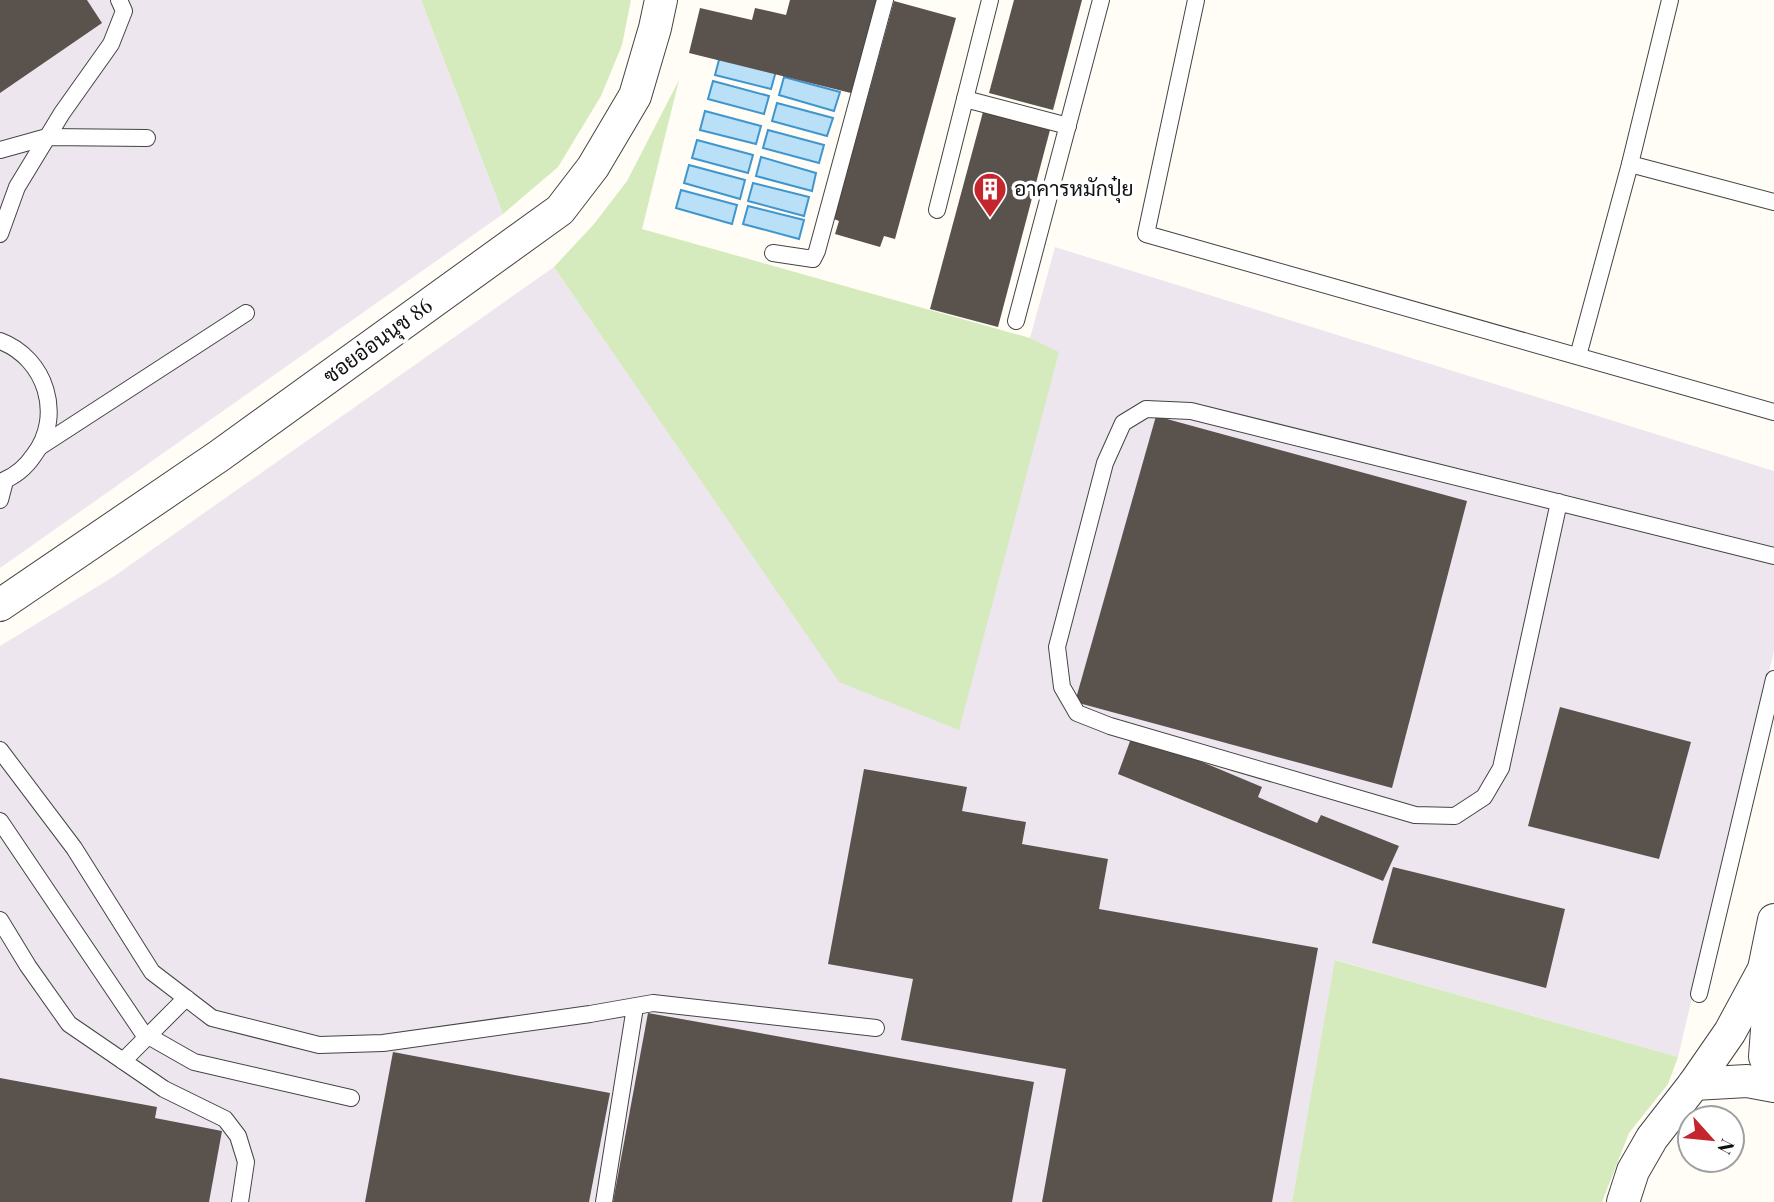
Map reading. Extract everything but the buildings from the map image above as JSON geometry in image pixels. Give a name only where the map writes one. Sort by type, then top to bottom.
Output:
[{"type":"street","name":"ซอยอ่อนนุช 86","points":[[0,605],[219,456],[559,210],[593,167],[635,96],[661,0]]},
{"type":"street","points":[[1623,1202],[1633,1171],[1652,1138],[1695,1084],[1730,1032],[1764,969],[1774,919]]},
{"type":"street","points":[[1764,969],[1769,1002],[1765,1057],[1774,1073]]},
{"type":"street","points":[[1695,1084],[1747,1081],[1774,1086]]},
{"type":"lane","points":[[0,234],[17,187],[62,113],[111,44],[124,11],[119,0]]},
{"type":"lane","points":[[773,253],[813,259],[817,251],[885,0]]},
{"type":"lane","points":[[937,210],[990,0]]},
{"type":"lane","points":[[1016,321],[1101,0]]},
{"type":"lane","points":[[1196,0],[1146,234],[1774,412]]},
{"type":"lane","points":[[1578,356],[1630,164],[1670,0]]},
{"type":"lane","points":[[965,99],[1068,126]]},
{"type":"lane","points":[[0,150],[47,137],[147,138]]},
{"type":"lane","points":[[1630,164],[1774,202]]},
{"type":"lane","points":[[41,446],[246,313]]},
{"type":"lane","points":[[0,341],[24,354],[39,373],[48,397],[49,410],[49,422],[41,446],[26,467],[2,481],[0,500]]},
{"type":"lane","points":[[1559,502],[1501,768],[1484,797],[1455,816],[1415,815],[1110,726],[1077,713],[1062,687],[1057,647],[1105,463],[1123,423],[1146,409],[1191,411],[1559,502],[1774,556]]},
{"type":"lane","points":[[1699,994],[1774,679]]},
{"type":"lane","points":[[0,750],[74,848],[152,972],[212,1018],[318,1045],[383,1043],[653,1003],[876,1028]]},
{"type":"lane","points":[[0,821],[148,1037],[194,1062],[351,1098]]},
{"type":"lane","points":[[0,920],[69,1024],[164,1089],[225,1119],[238,1136],[246,1162],[240,1202]]},
{"type":"lane","points":[[123,1061],[186,998]]},
{"type":"lane","points":[[604,1202],[635,1006]]},
{"type":"shaded area","points":[[0,0],[421,0],[503,214],[0,568]]},
{"type":"shaded area","points":[[1055,247],[1774,471],[1774,651],[1678,1057],[1336,960],[1292,1202],[0,1202],[0,646],[113,577],[554,267],[839,681],[1059,353],[1030,338]]},
{"type":"green space","points":[[421,0],[631,0],[622,45],[601,96],[558,167],[503,214]]},
{"type":"green space","points":[[679,80],[642,229],[1030,338],[1059,352],[959,730],[839,682],[554,267],[594,224],[627,181]]},
{"type":"green space","points":[[1335,960],[1678,1057],[1668,1084],[1629,1133],[1602,1202],[1292,1202]]},
{"type":"water","points":[[720,56],[776,71],[771,89],[715,75]]},
{"type":"water","points":[[784,77],[840,92],[834,111],[779,95]]},
{"type":"water","points":[[713,81],[769,96],[764,114],[708,99]]},
{"type":"water","points":[[777,103],[833,118],[827,136],[772,121]]},
{"type":"water","points":[[705,111],[761,126],[756,144],[700,130]]},
{"type":"water","points":[[768,130],[824,145],[819,163],[763,148]]},
{"type":"water","points":[[697,140],[753,155],[748,173],[692,158]]},
{"type":"water","points":[[761,157],[816,173],[812,191],[756,176]]},
{"type":"water","points":[[689,165],[745,180],[740,199],[684,183]]},
{"type":"water","points":[[753,183],[809,197],[804,216],[748,201]]},
{"type":"water","points":[[681,190],[737,205],[732,224],[676,208]]},
{"type":"water","points":[[748,206],[804,220],[799,239],[743,224]]},
{"type":"place","name":"อาคารหมักปุ๋ย","points":[[990,219]]}]
